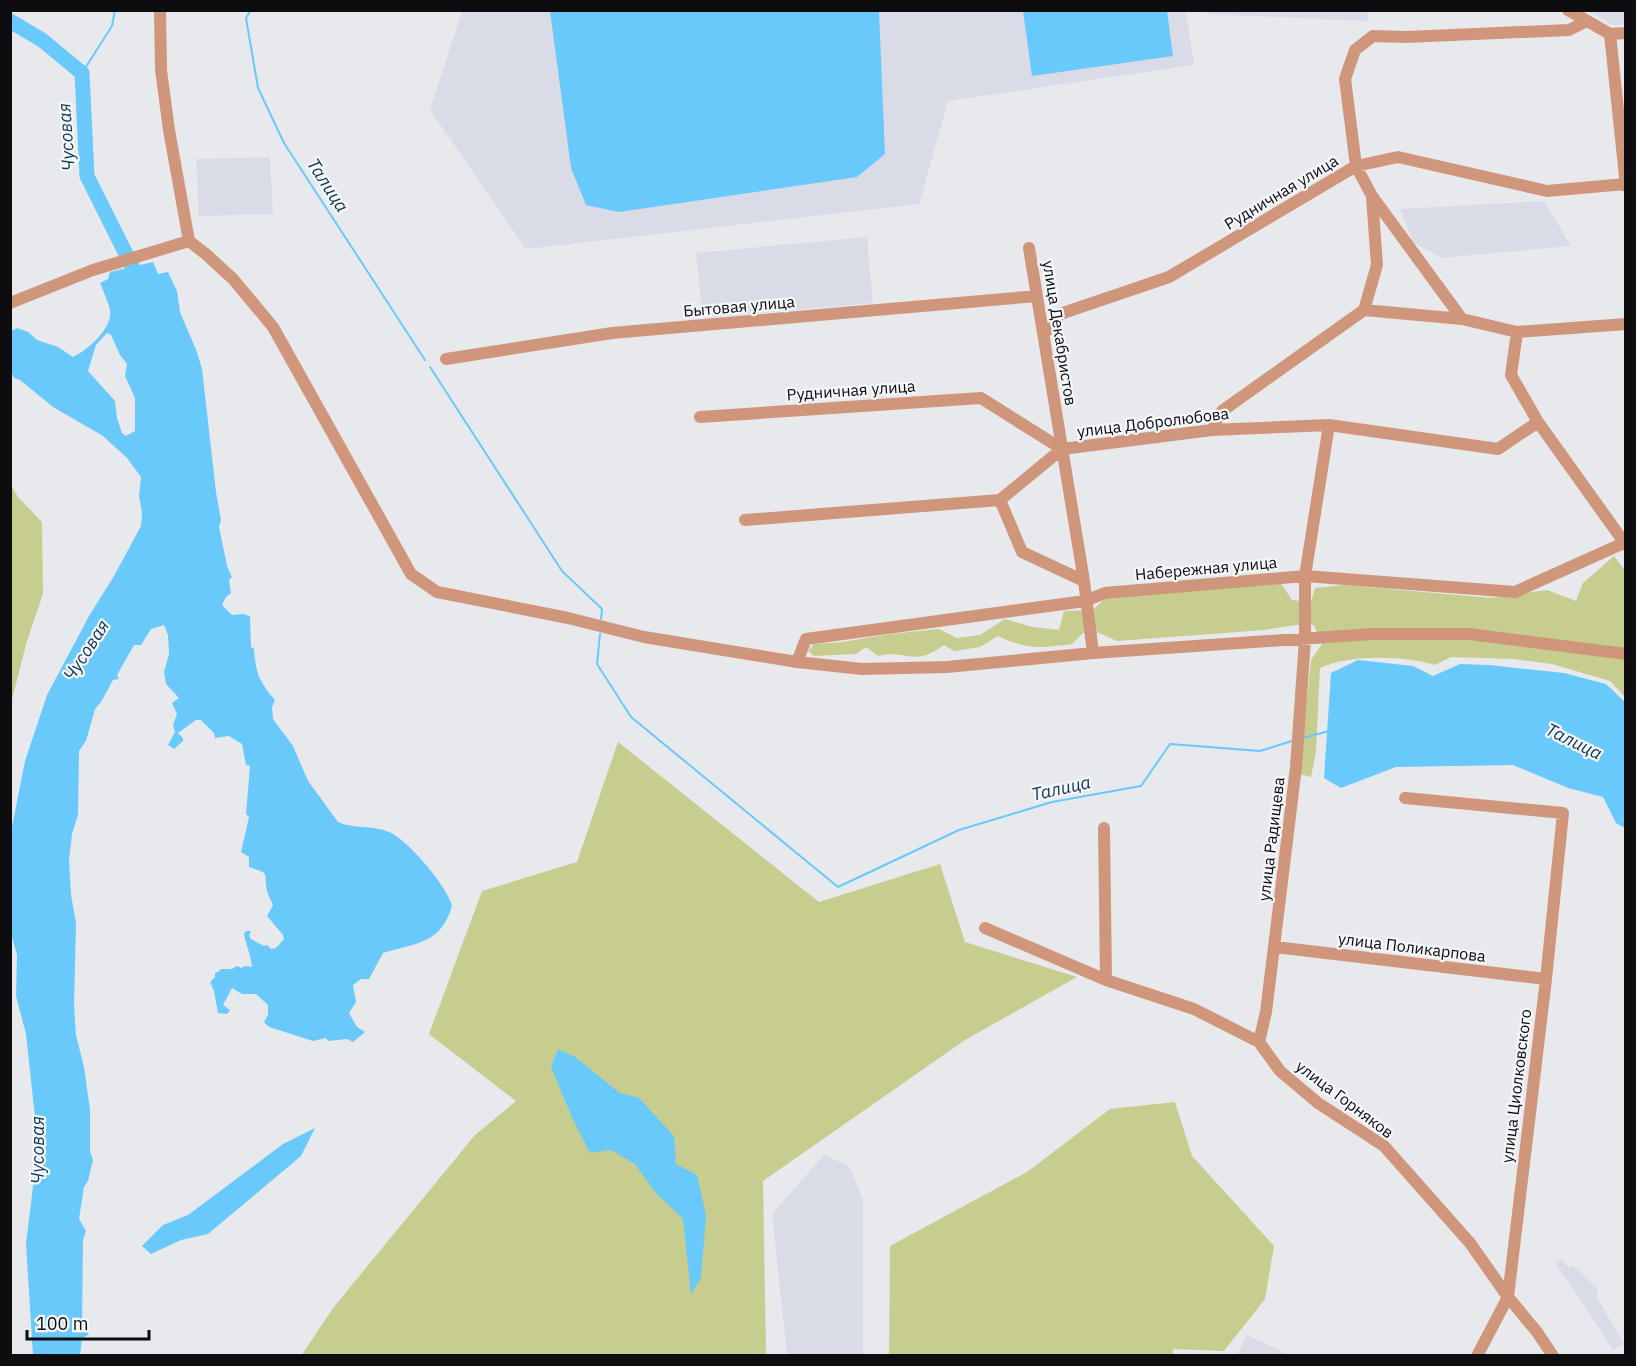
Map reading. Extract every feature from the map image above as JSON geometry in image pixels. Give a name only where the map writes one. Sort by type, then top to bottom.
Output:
[{"type":"street","points":[[159,10],[161,70],[169,130],[189,241],[233,279],[273,327],[411,574],[437,592],[568,618],[644,637],[797,662],[862,669],[947,667],[1094,653],[1372,634],[1469,634],[1626,654]]},
{"type":"street","points":[[1568,10],[1610,34],[1626,33]]},
{"type":"street","points":[[1462,318],[1372,196],[1356,166],[1345,79],[1354,50],[1373,36],[1406,37],[1569,30],[1587,21]]},
{"type":"street","points":[[1610,34],[1625,185]]},
{"type":"street","name":"Рудничная улица","points":[[1044,334],[1060,314],[1169,277],[1356,166],[1398,158],[1547,191],[1625,185]]},
{"type":"street","points":[[1212,430],[1222,411],[1364,310],[1377,265],[1372,196]]},
{"type":"street","points":[[10,303],[93,270],[189,241]]},
{"type":"street","name":"улица Декабристов","points":[[1029,248],[1094,653]]},
{"type":"street","name":"Бытовая улица","points":[[446,359],[612,333],[1037,296]]},
{"type":"street","points":[[1364,310],[1462,318],[1517,332],[1626,324]]},
{"type":"street","points":[[1517,332],[1511,375],[1538,422],[1625,543]]},
{"type":"street","name":"Рудничная улица","points":[[700,417],[981,398],[1062,449]]},
{"type":"street","name":"улица Добролюбова","points":[[1000,501],[1062,449],[1212,430],[1329,425],[1498,449],[1538,422]]},
{"type":"street","name":"улица Радищева","points":[[1258,1042],[1266,1012],[1295,784],[1305,639],[1305,576],[1329,425]]},
{"type":"street","points":[[745,520],[1000,501],[1022,552],[1084,581]]},
{"type":"street","name":"Набережная улица","points":[[797,662],[806,639],[1085,601],[1105,593],[1305,576],[1515,592],[1625,543]]},
{"type":"street","name":"улица Циолковского","points":[[1405,798],[1563,813],[1546,979],[1508,1297],[1477,1356]]},
{"type":"street","points":[[1104,828],[1106,980]]},
{"type":"street","name":"улица Горняков","points":[[985,928],[1106,980],[1194,1009],[1258,1042],[1280,1071],[1318,1103],[1384,1146],[1470,1243],[1553,1356]]},
{"type":"street","name":"улица Поликарпова","points":[[1275,947],[1546,979]]},
{"type":"shaded area","points":[[1208,10],[1369,11],[1367,21],[1207,14]]},
{"type":"shaded area","points":[[462,11],[1186,11],[1194,65],[948,101],[919,204],[526,249],[430,110]]},
{"type":"shaded area","points":[[1588,11],[1625,11],[1625,24],[1613,25]]},
{"type":"shaded area","points":[[270,157],[273,214],[199,216],[196,159]]},
{"type":"shaded area","points":[[1544,201],[1571,246],[1441,258],[1413,242],[1400,209]]},
{"type":"shaded area","points":[[867,237],[873,303],[703,318],[696,253]]},
{"type":"shaded area","points":[[824,1155],[849,1166],[863,1199],[863,1355],[787,1355],[772,1214]]},
{"type":"shaded area","points":[[1560,1259],[1569,1267],[1573,1265],[1599,1290],[1596,1296],[1624,1344],[1613,1350],[1555,1264]]},
{"type":"shaded area","points":[[1247,1335],[1290,1355],[1237,1355]]},
{"type":"green space","points":[[10,484],[18,497],[42,522],[43,594],[27,641],[11,703]]},
{"type":"green space","points":[[1614,556],[1625,568],[1625,697],[1610,681],[1552,664],[1513,659],[1451,657],[1435,665],[1393,658],[1347,660],[1333,663],[1320,668],[1316,751],[1311,777],[1299,774],[1311,660],[1322,644],[1314,625],[1117,641],[1099,633],[1083,633],[1072,644],[1043,647],[1017,644],[998,636],[980,647],[954,651],[944,645],[933,652],[917,657],[888,654],[878,656],[866,647],[856,654],[814,656],[808,651],[814,644],[939,629],[957,638],[980,635],[1005,619],[1033,627],[1059,630],[1064,611],[1093,610],[1104,599],[1280,582],[1292,600],[1311,602],[1315,588],[1344,585],[1492,598],[1547,590],[1576,601],[1583,583]]},
{"type":"green space","points":[[618,742],[819,902],[940,864],[965,942],[1077,977],[965,1040],[763,1181],[766,1355],[301,1356],[333,1308],[475,1135],[516,1101],[429,1034],[482,891],[577,862]]},
{"type":"green space","points":[[1175,1102],[1192,1156],[1274,1246],[1265,1299],[1224,1351],[1173,1349],[1173,1356],[889,1355],[890,1246],[1027,1172],[1110,1109]]},
{"type":"water","points":[[550,11],[879,11],[885,154],[857,177],[619,212],[586,205],[571,168]]},
{"type":"water","points":[[1023,11],[1167,11],[1173,56],[1032,76]]},
{"type":"water","points":[[153,262],[158,274],[168,272],[177,291],[180,312],[202,369],[221,520],[219,527],[227,566],[232,577],[229,580],[231,593],[222,605],[232,615],[250,616],[251,647],[254,649],[257,671],[265,688],[275,700],[272,707],[273,719],[293,746],[308,781],[338,822],[350,826],[376,828],[397,836],[416,853],[435,876],[452,906],[447,919],[434,935],[416,944],[383,953],[369,979],[361,979],[353,985],[356,1002],[349,1013],[357,1027],[365,1032],[353,1042],[347,1039],[328,1041],[326,1038],[313,1041],[269,1027],[264,1022],[268,1015],[268,1005],[256,994],[242,994],[232,988],[223,1005],[230,1010],[227,1014],[218,1013],[210,982],[215,977],[215,973],[221,969],[232,969],[237,966],[252,967],[244,934],[246,931],[251,931],[249,936],[251,939],[271,949],[276,948],[284,939],[267,916],[273,905],[267,891],[265,874],[249,867],[249,857],[241,852],[249,817],[246,814],[250,766],[246,765],[242,744],[229,736],[215,738],[214,733],[201,720],[196,720],[178,733],[183,741],[174,749],[168,745],[175,732],[173,725],[177,714],[172,703],[179,698],[166,684],[164,672],[169,654],[168,635],[164,625],[151,629],[141,645],[134,645],[117,675],[119,679],[113,680],[95,709],[86,741],[79,751],[78,815],[72,834],[69,860],[71,895],[76,923],[74,1006],[76,1035],[84,1067],[90,1110],[90,1152],[93,1160],[88,1181],[84,1187],[79,1219],[86,1231],[83,1240],[82,1328],[89,1334],[82,1339],[80,1355],[33,1355],[26,1244],[38,1145],[26,1034],[16,996],[17,955],[11,933],[11,832],[25,761],[47,695],[141,526],[142,513],[139,496],[141,477],[127,458],[103,436],[53,407],[20,380],[14,378],[11,371],[11,331],[17,328],[28,332],[37,340],[58,347],[73,357],[79,354],[98,338],[108,324],[110,310],[100,283],[108,279],[110,272]],"holes":[[[107,333],[111,335],[127,364],[125,376],[135,398],[135,431],[126,436],[122,433],[117,418],[115,401],[88,371],[96,345]]]},
{"type":"water","points":[[1358,660],[1413,666],[1433,676],[1460,664],[1489,665],[1564,673],[1606,684],[1625,702],[1625,828],[1616,823],[1603,797],[1568,788],[1513,765],[1396,767],[1341,788],[1324,778],[1331,673]]},
{"type":"water","points":[[558,1049],[575,1057],[620,1093],[639,1098],[674,1136],[676,1164],[697,1175],[706,1215],[701,1278],[691,1294],[683,1219],[655,1192],[635,1164],[611,1150],[590,1153],[551,1067]]},
{"type":"water","points":[[315,1128],[301,1156],[208,1234],[181,1240],[151,1254],[142,1246],[163,1225],[188,1215],[283,1144]]},
{"type":"waterway","points":[[82,73],[112,26],[115,10]]},
{"type":"waterway","name":"Талица","points":[[251,10],[246,18],[258,88],[284,143],[425,360]]},
{"type":"waterway","name":"Чусовая","points":[[10,21],[42,40],[82,73],[87,176],[141,284]]},
{"type":"waterway","name":"Талица","points":[[430,367],[562,571],[602,609],[601,619]]},
{"type":"waterway","name":"Талица","points":[[600,634],[597,664],[631,717],[838,887],[959,830],[1052,802],[1141,786],[1170,744],[1260,751],[1295,740]]},
{"type":"waterway","name":"Талица","points":[[1303,738],[1329,731]]}]
